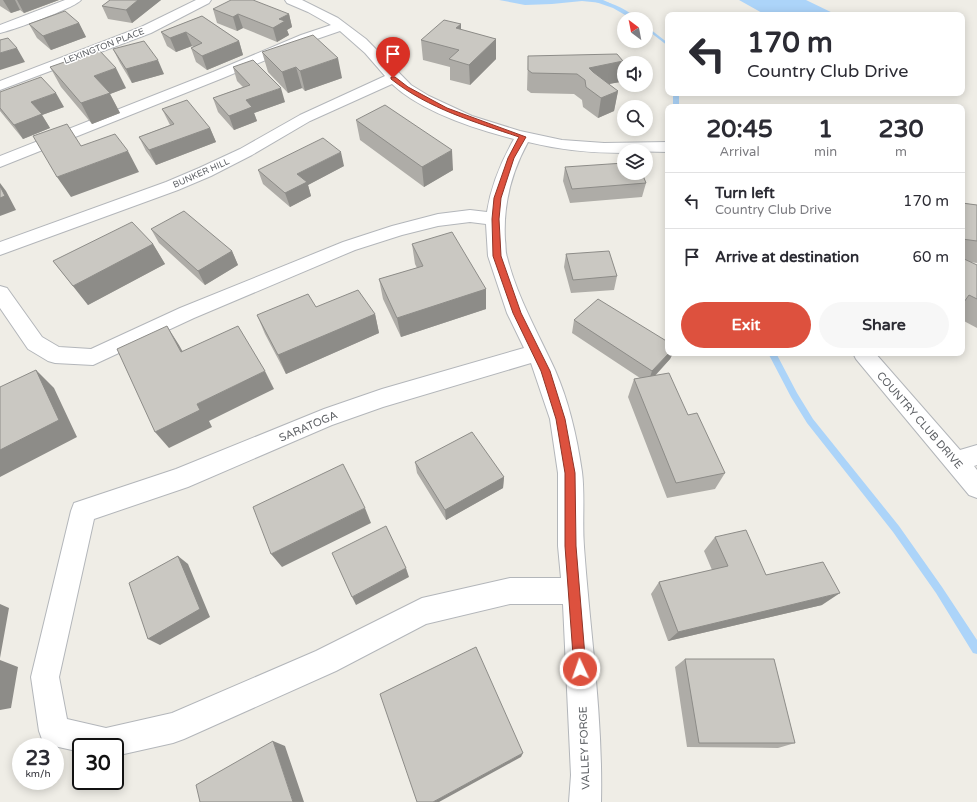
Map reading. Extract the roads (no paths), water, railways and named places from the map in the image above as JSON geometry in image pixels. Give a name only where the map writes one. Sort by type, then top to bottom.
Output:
[{"type":"street","points":[[0,29],[75,0]]},
{"type":"street","name":"LEXINGTON PLACE","points":[[0,86],[146,30],[205,0]]},
{"type":"street","points":[[291,0],[331,18],[371,51],[393,78],[406,88],[445,109],[523,137],[582,147],[610,149],[665,147]]},
{"type":"street","points":[[0,162],[218,75],[306,38],[341,26]]},
{"type":"street","name":"BUNKER HILL","points":[[0,249],[172,186],[246,152],[305,118],[393,78]]},
{"type":"street","name":"VALLEY FORGE","points":[[523,137],[511,158],[498,198],[495,219],[497,256],[517,313],[545,371],[561,419],[570,473],[571,546],[586,775],[585,802]]},
{"type":"street","points":[[0,294],[35,342],[55,354],[93,357],[187,313],[356,244],[398,230],[438,220],[470,216],[495,219]]},
{"type":"street","name":"SARATOGA","points":[[536,353],[382,398],[324,418],[180,479],[83,511],[45,677],[54,731],[106,744],[173,728],[326,661],[422,611],[510,591],[575,591]]},
{"type":"street","name":"COUNTRY CLUB DRIVE","points":[[866,356],[967,459],[977,487]]},
{"type":"water","points":[[499,0],[603,0],[612,4],[582,1],[525,5]]},
{"type":"water","points":[[739,0],[806,0],[831,12],[761,12]]},
{"type":"waterway","points":[[592,0],[604,3],[625,12]]},
{"type":"waterway","points":[[653,33],[665,43]]},
{"type":"waterway","points":[[676,96],[676,104]]},
{"type":"waterway","points":[[774,356],[794,395],[810,421],[896,529],[939,590],[977,649]]}]
